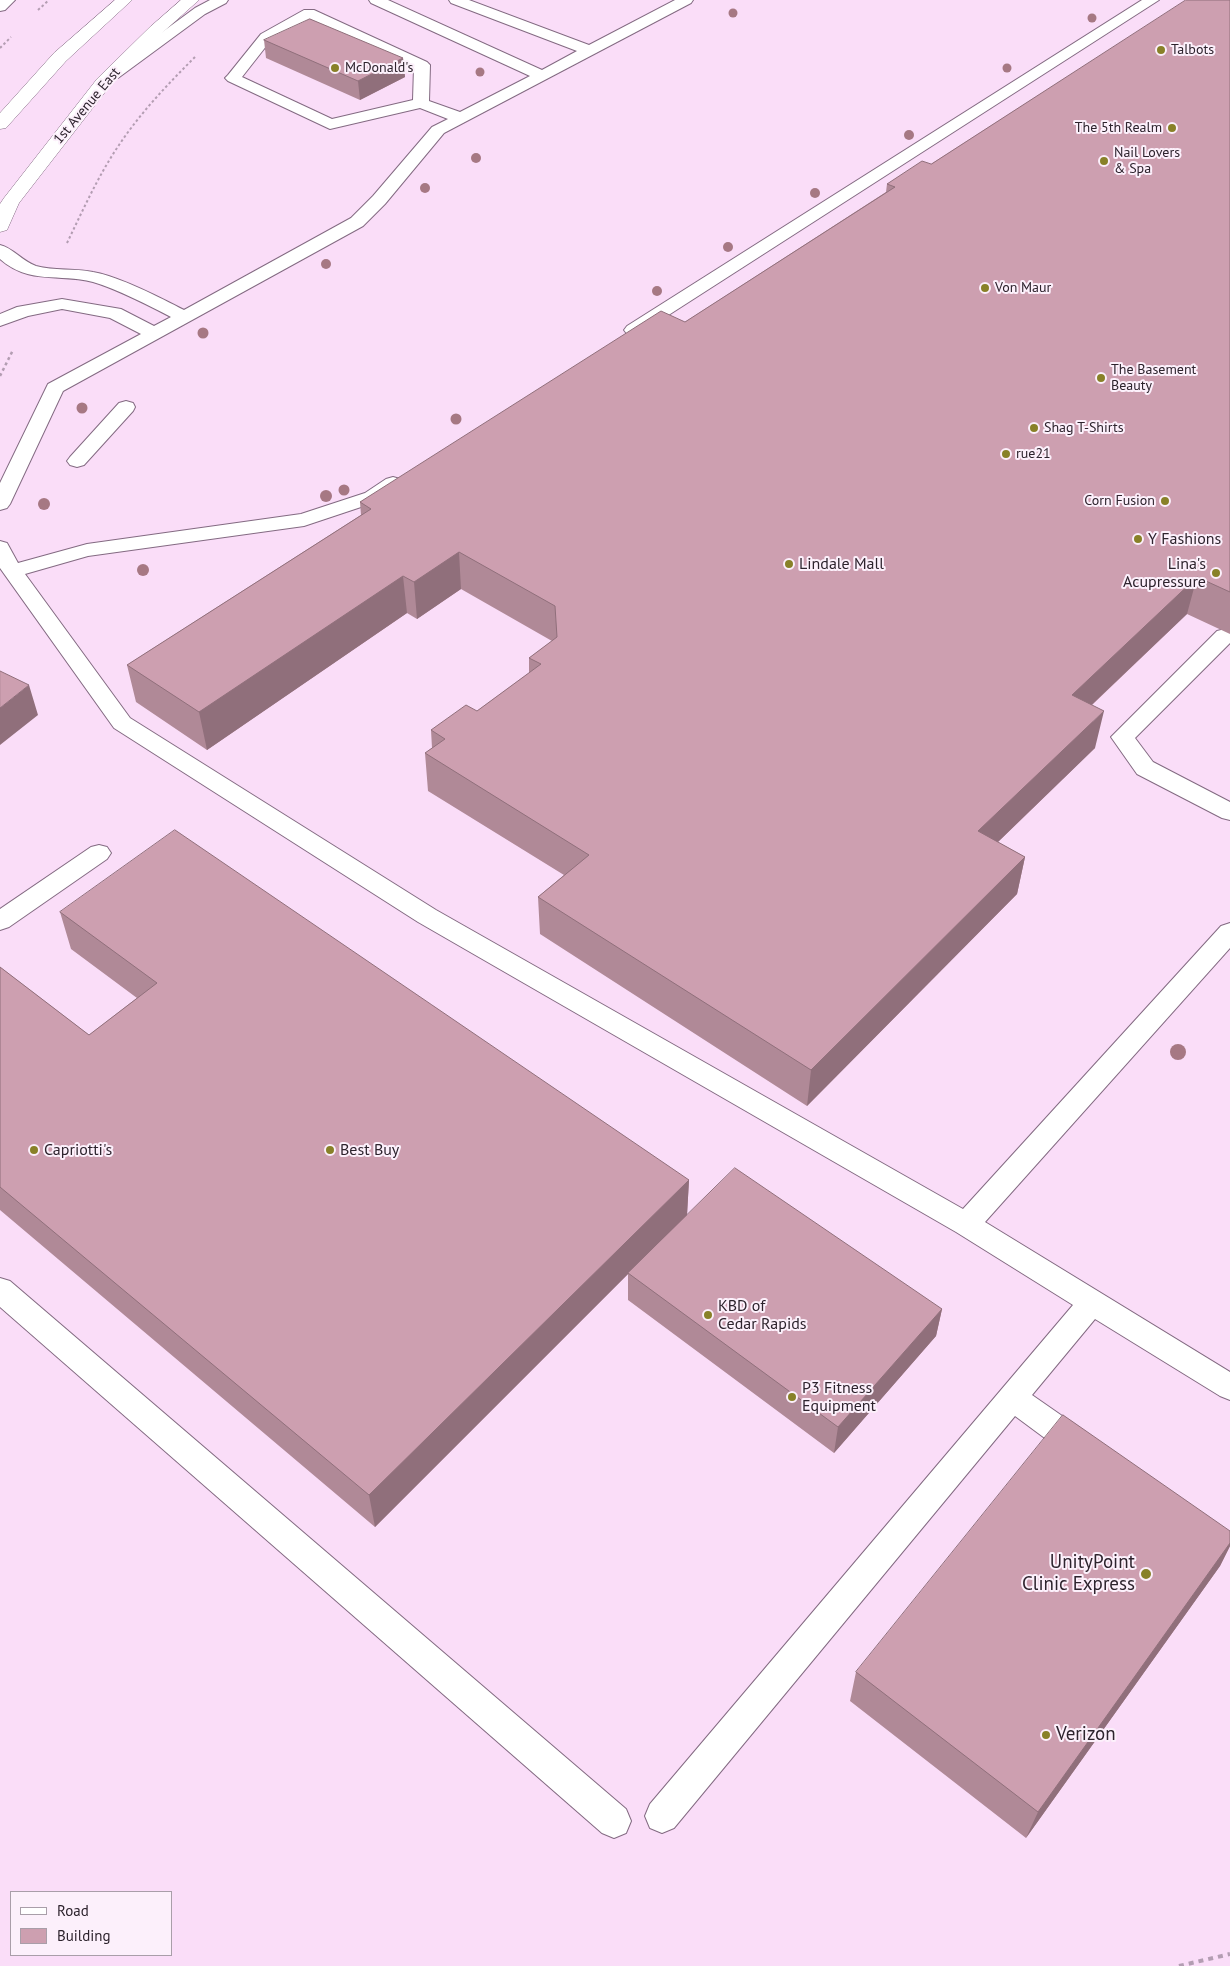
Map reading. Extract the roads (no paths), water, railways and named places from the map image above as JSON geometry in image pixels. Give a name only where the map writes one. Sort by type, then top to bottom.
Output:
[{"type":"main road","points":[[0,124],[60,57],[124,0]]},
{"type":"main road","name":"1st Avenue East","points":[[0,226],[10,202],[103,83],[156,30],[191,0]]},
{"type":"lane","points":[[0,7],[8,0]]},
{"type":"lane","points":[[103,83],[200,11],[221,0]]},
{"type":"lane","points":[[376,0],[543,76]]},
{"type":"lane","points":[[456,0],[592,51]]},
{"type":"lane","points":[[0,504],[54,388],[357,222],[386,192],[438,130],[592,51],[686,0]]},
{"type":"lane","points":[[620,339],[1152,0]]},
{"type":"lane","points":[[421,103],[422,65],[309,13],[266,37],[233,78],[330,124],[421,103],[460,118]]},
{"type":"lane","points":[[0,250],[11,262],[25,270],[51,275],[95,277],[155,301],[183,316]]},
{"type":"lane","points":[[0,321],[23,311],[62,304],[115,313],[153,333]]},
{"type":"lane","points":[[77,461],[126,407]]},
{"type":"lane","points":[[12,571],[87,550],[304,520],[372,497],[408,474]]},
{"type":"lane","points":[[0,547],[12,571],[122,723],[426,916],[966,1224],[1230,1387]]},
{"type":"lane","points":[[1225,636],[1122,737],[1145,768],[1230,812]]},
{"type":"lane","points":[[0,921],[100,853]]},
{"type":"lane","points":[[966,1224],[1230,932]]},
{"type":"lane","points":[[0,1290],[614,1821]]},
{"type":"lane","points":[[662,1816],[1093,1301]]},
{"type":"lane","points":[[1012,1398],[1101,1460]]},
{"type":"place","name":"Talbots","points":[[1161,50]]},
{"type":"place","name":"McDonald's","points":[[335,68]]},
{"type":"place","name":"The 5th Realm","points":[[1172,128]]},
{"type":"place","name":"Nail Lovers & Spa","points":[[1104,161]]},
{"type":"place","name":"Von Maur","points":[[985,288]]},
{"type":"place","name":"The Basement Beauty","points":[[1101,378]]},
{"type":"place","name":"Shag T-Shirts","points":[[1034,428]]},
{"type":"place","name":"rue21","points":[[1006,454]]},
{"type":"place","name":"Corn Fusion","points":[[1165,501]]},
{"type":"place","name":"Y Fashions","points":[[1138,539]]},
{"type":"place","name":"Lindale Mall","points":[[789,564]]},
{"type":"place","name":"Lina's Acupressure","points":[[1216,573]]},
{"type":"place","name":"Capriotti's","points":[[34,1150]]},
{"type":"place","name":"Best Buy","points":[[330,1150]]},
{"type":"place","name":"KBD of Cedar Rapids","points":[[708,1315]]},
{"type":"place","name":"P3 Fitness Equipment","points":[[792,1397]]},
{"type":"place","name":"UnityPoint Clinic Express","points":[[1146,1574]]},
{"type":"place","name":"Verizon","points":[[1046,1735]]}]
